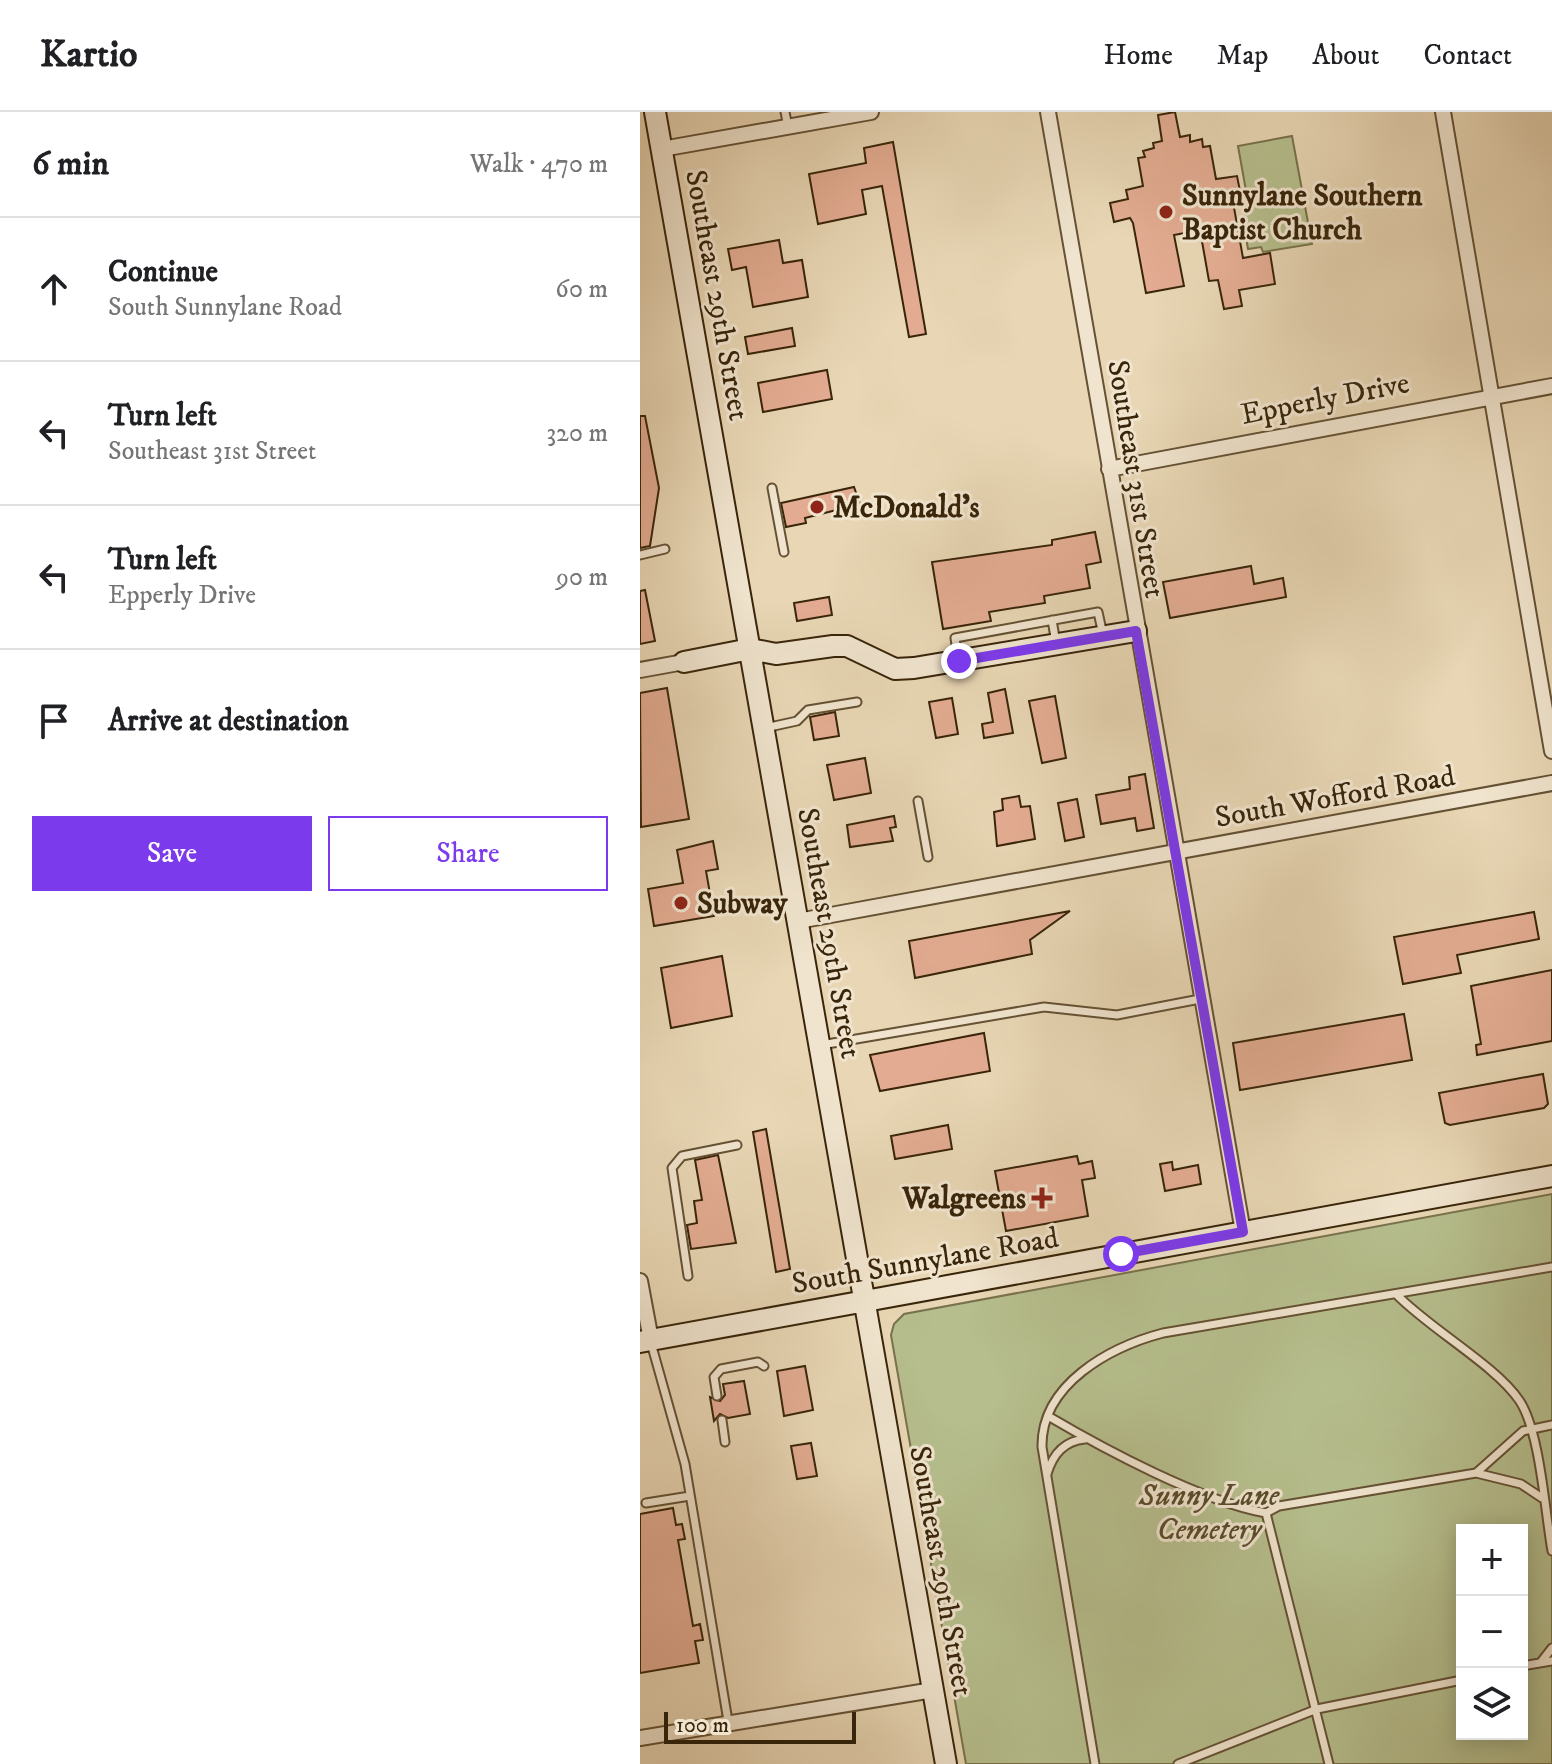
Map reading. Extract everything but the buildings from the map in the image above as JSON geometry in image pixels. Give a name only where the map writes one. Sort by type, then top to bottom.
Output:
[{"type":"main road","name":"Southeast 29th Street","points":[[655,112],[946,1764]]},
{"type":"main road","points":[[684,662],[750,649],[776,654],[847,646],[895,669],[1136,631]]},
{"type":"main road","name":"South Sunnylane Road","points":[[645,1341],[1552,1176]]},
{"type":"street","points":[[662,149],[787,119],[871,112]]},
{"type":"street","name":"Southeast 31st Street","points":[[1048,112],[1243,1232]]},
{"type":"street","points":[[1443,112],[1552,751]]},
{"type":"street","name":"Epperly Drive","points":[[1109,469],[1552,386]]},
{"type":"street","points":[[640,670],[684,662]]},
{"type":"street","name":"South Wofford Road","points":[[798,921],[1552,783]]},
{"type":"street","points":[[640,1281],[645,1341]]},
{"type":"street","points":[[640,1738],[728,1721],[933,1690]]},
{"type":"lane","points":[[772,488],[784,552]]},
{"type":"lane","points":[[640,555],[665,549]]},
{"type":"lane","points":[[959,661],[955,638],[1098,612],[1103,637]]},
{"type":"lane","points":[[1052,620],[1056,645]]},
{"type":"lane","points":[[994,630],[999,655]]},
{"type":"lane","points":[[764,729],[797,721],[808,710],[857,702]]},
{"type":"lane","points":[[918,801],[928,857]]},
{"type":"lane","points":[[819,1046],[1044,1007],[1117,1015],[1200,999]]},
{"type":"lane","points":[[688,1276],[672,1168],[682,1156],[737,1145]]},
{"type":"lane","points":[[1095,1764],[1046,1477],[1042,1430],[1048,1416],[1076,1378],[1127,1343],[1163,1333],[1552,1267]]},
{"type":"lane","points":[[1396,1294],[1421,1320],[1482,1366],[1518,1400],[1531,1429],[1552,1551]]},
{"type":"lane","points":[[645,1341],[672,1413],[690,1496],[728,1721]]},
{"type":"lane","points":[[717,1396],[714,1377],[721,1369],[758,1362],[764,1366]]},
{"type":"lane","points":[[1048,1416],[1087,1439],[1212,1497],[1266,1513],[1279,1506],[1476,1473],[1521,1484],[1542,1498]]},
{"type":"lane","points":[[722,1420],[725,1442]]},
{"type":"lane","points":[[1476,1473],[1523,1431],[1552,1425]]},
{"type":"lane","points":[[1046,1477],[1051,1460],[1061,1447],[1087,1439]]},
{"type":"lane","points":[[646,1503],[690,1496]]},
{"type":"lane","points":[[1266,1513],[1329,1764]]},
{"type":"lane","points":[[1541,1662],[1552,1648]]},
{"type":"lane","points":[[1528,1665],[1552,1661]]},
{"type":"lane","points":[[1178,1764],[1317,1709],[1456,1681]]},
{"type":"green space","points":[[1292,136],[1312,244],[1263,252],[1261,247],[1248,249],[1243,220],[1248,202],[1238,146]]},
{"type":"green space","name":"Sunny Lane Cemetery","points":[[1552,1194],[1552,1764],[966,1764],[891,1335],[894,1324],[904,1314]]},
{"type":"place","name":"Sunnylane Southern Baptist Church","points":[[1166,212]]},
{"type":"place","name":"McDonald's","points":[[817,507]]},
{"type":"place","name":"Subway","points":[[681,903]]},
{"type":"place","name":"Walgreens","points":[[1042,1198]]},
{"type":"route","points":[[959,661],[1136,631],[1243,1232],[1121,1254]]}]
